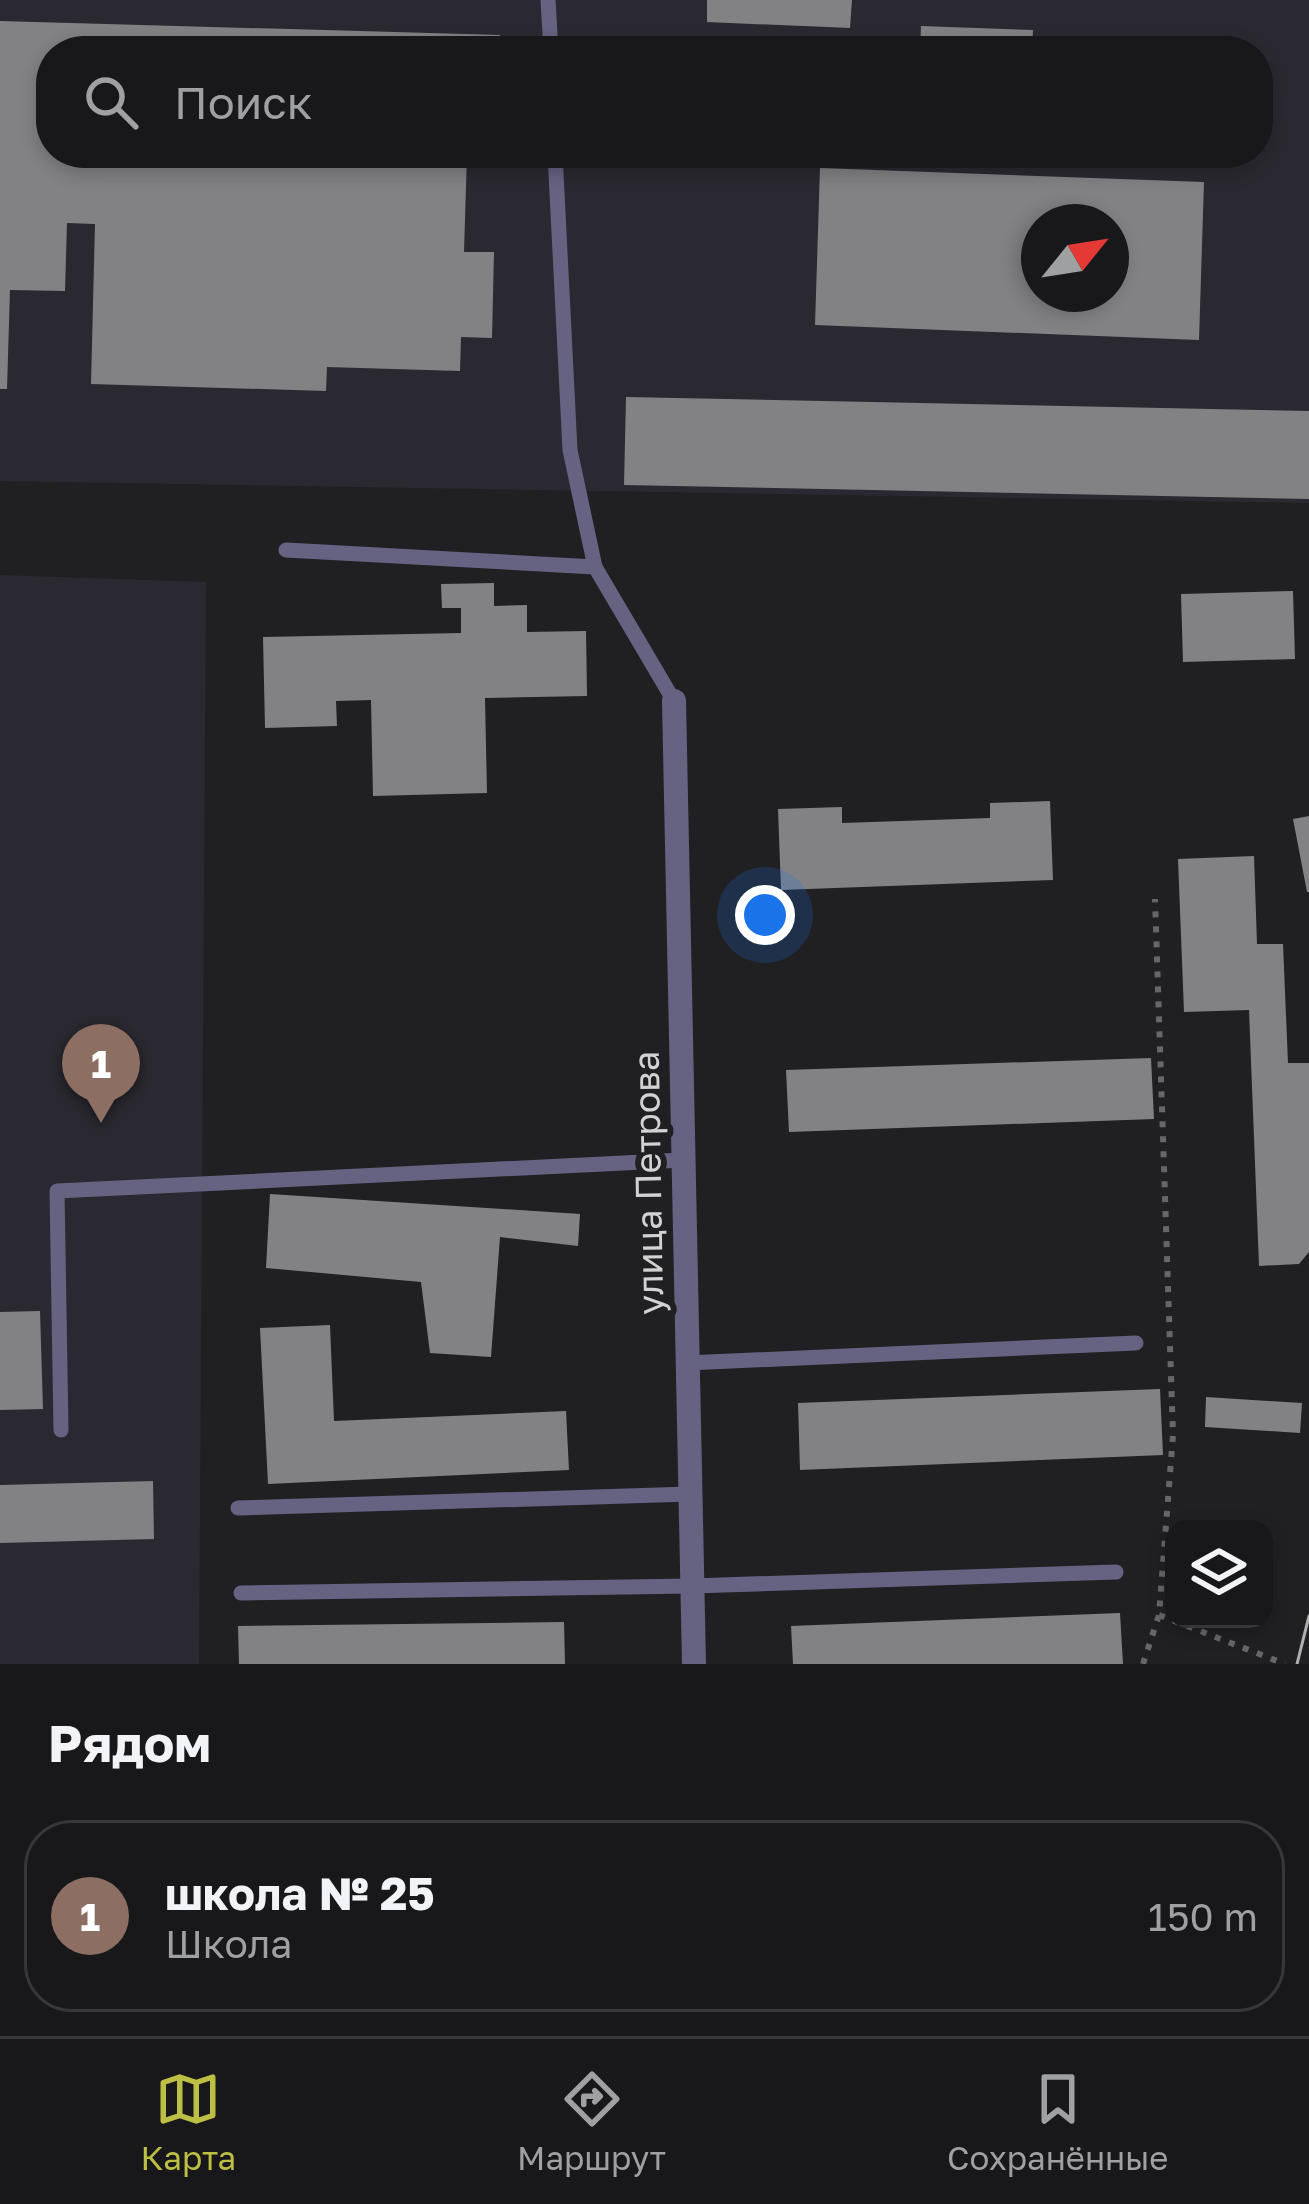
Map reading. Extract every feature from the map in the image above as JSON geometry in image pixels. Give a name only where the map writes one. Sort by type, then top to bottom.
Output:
[{"type":"street","name":"улица Петрова","points":[[674,700],[694,1664]]},
{"type":"lane","points":[[548,0],[549,36]]},
{"type":"lane","points":[[556,168],[570,450],[595,567],[674,700]]},
{"type":"lane","points":[[286,550],[595,567]]},
{"type":"lane","points":[[61,1430],[57,1191],[683,1160]]},
{"type":"lane","points":[[687,1363],[1136,1343]]},
{"type":"lane","points":[[238,1508],[690,1494]]},
{"type":"lane","points":[[241,1593],[692,1586],[1116,1571]]},
{"type":"path","points":[[1143,1664],[1159,1615],[1173,1435],[1155,899]]},
{"type":"path","points":[[1159,1615],[1285,1664]]},
{"type":"shaded area","points":[[0,0],[1309,0],[1309,503],[0,481]]},
{"type":"shaded area","points":[[0,575],[206,582],[199,1664],[0,1664]]},
{"type":"building","points":[[707,0],[852,0],[850,28],[707,22]]},
{"type":"building","points":[[0,21],[500,35],[36,36],[36,168],[467,168],[464,252],[494,252],[492,338],[461,337],[460,371],[327,367],[326,391],[91,384],[95,224],[67,223],[65,291],[10,290],[7,389],[0,389]]},
{"type":"building","points":[[921,26],[1033,30],[1033,36],[921,36]]},
{"type":"building","points":[[820,168],[1204,182],[1199,340],[815,325]]},
{"type":"building","points":[[626,397],[1309,411],[1309,499],[624,485]]},
{"type":"building","points":[[494,583],[494,606],[527,605],[527,632],[586,631],[587,696],[485,698],[487,793],[373,796],[371,700],[336,701],[337,726],[265,728],[263,637],[461,633],[461,608],[442,608],[441,584]]},
{"type":"building","points":[[1293,591],[1295,659],[1183,662],[1181,594]]},
{"type":"building","points":[[1050,801],[1053,880],[781,890],[778,809],[842,807],[842,823],[990,818],[990,803]]},
{"type":"building","points":[[1309,816],[1309,892],[1307,892],[1293,819]]},
{"type":"building","points":[[1254,856],[1257,944],[1283,944],[1288,1063],[1309,1063],[1309,1252],[1299,1264],[1259,1266],[1249,1010],[1184,1012],[1178,859]]},
{"type":"building","points":[[1151,1058],[1154,1119],[789,1132],[786,1070]]},
{"type":"building","points":[[270,1194],[580,1214],[578,1246],[500,1237],[491,1357],[430,1353],[421,1282],[266,1268]]},
{"type":"building","points":[[40,1311],[43,1409],[0,1410],[0,1312]]},
{"type":"building","points":[[330,1325],[334,1421],[566,1411],[569,1470],[268,1484],[260,1328]]},
{"type":"building","points":[[1160,1389],[1163,1455],[800,1470],[798,1403]]},
{"type":"building","points":[[1206,1397],[1302,1403],[1300,1433],[1205,1427]]},
{"type":"building","points":[[153,1481],[154,1539],[0,1543],[0,1485]]},
{"type":"building","points":[[1120,1613],[1123,1664],[793,1664],[791,1626]]},
{"type":"building","points":[[564,1622],[565,1664],[239,1664],[238,1626]]},
{"type":"tram line","points":[[1297,1664],[1309,1616]]},
{"type":"place","name":"школа № 25","points":[[101,1123]]}]
